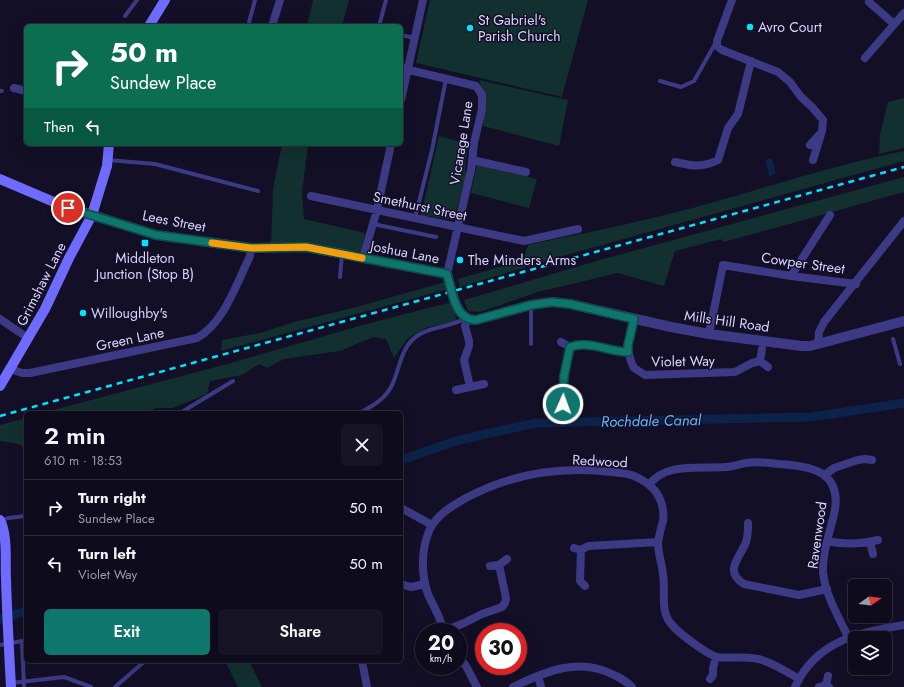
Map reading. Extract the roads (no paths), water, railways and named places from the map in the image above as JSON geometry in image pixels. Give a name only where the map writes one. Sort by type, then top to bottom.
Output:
[{"type":"main road","points":[[150,24],[163,1]]},
{"type":"main road","name":"Grimshaw Lane","points":[[0,386],[45,308],[92,215],[107,166],[109,146]]},
{"type":"main road","points":[[0,179],[68,208],[92,215]]},
{"type":"main road","points":[[0,521],[4,544],[7,611],[4,644],[11,685]]},
{"type":"street","points":[[273,24],[280,0]]},
{"type":"street","points":[[403,79],[404,69],[415,38],[423,0]]},
{"type":"street","points":[[732,0],[717,41],[717,46],[722,50],[778,72],[790,82],[801,97],[823,120],[822,131],[813,160]]},
{"type":"street","points":[[869,2],[894,24]]},
{"type":"street","points":[[865,58],[904,13]]},
{"type":"street","points":[[675,162],[689,166],[701,166],[708,165],[718,160],[728,128],[738,114],[751,61]]},
{"type":"street","name":"Vicarage Lane","points":[[404,69],[476,86],[482,94],[482,109],[474,143],[471,170],[447,274]]},
{"type":"street","points":[[14,88],[24,90]]},
{"type":"street","points":[[810,145],[822,131]]},
{"type":"street","points":[[363,258],[377,210],[391,146]]},
{"type":"street","points":[[472,160],[526,172]]},
{"type":"street","name":"Smethurst Street","points":[[311,196],[524,241],[578,229]]},
{"type":"street","name":"Lees Street","points":[[92,215],[156,235],[251,248]]},
{"type":"street","points":[[791,276],[830,215]]},
{"type":"street","points":[[856,284],[904,221]]},
{"type":"street","name":"Joshua Lane","points":[[251,248],[306,247],[447,274],[457,307],[467,319]]},
{"type":"street","name":"Green Lane","points":[[11,369],[22,373],[30,373],[197,338],[203,335],[218,319],[250,256],[251,248]]},
{"type":"street","name":"Cowper Street","points":[[709,334],[723,265],[791,276],[856,284]]},
{"type":"street","name":"Cowper Street","points":[[818,343],[819,332],[824,322],[856,284]]},
{"type":"street","name":"Mills Hill Road","points":[[531,305],[546,302],[570,304],[709,334],[802,346],[904,321]]},
{"type":"street","points":[[470,387],[464,360],[469,346],[465,326],[467,319],[476,320],[531,305]]},
{"type":"street","points":[[0,319],[28,338]]},
{"type":"street","points":[[561,342],[570,347],[576,345],[596,345],[616,351],[628,352],[629,338],[634,319]]},
{"type":"street","points":[[563,404],[564,376],[570,347]]},
{"type":"street","points":[[762,349],[760,361],[768,367]]},
{"type":"street","name":"Violet Way","points":[[628,352],[634,368],[645,375],[728,373],[740,370],[752,363],[760,361]]},
{"type":"street","points":[[456,390],[484,384]]},
{"type":"street","points":[[649,485],[656,477],[668,470],[727,467],[760,462],[802,466],[814,469],[824,475],[834,468],[858,460],[865,458],[872,460]]},
{"type":"street","name":"Redwood","points":[[441,623],[428,595],[423,570],[426,542],[432,525],[445,511],[454,504],[474,494],[507,480],[530,475],[602,471],[634,476],[649,485],[656,492],[661,504],[663,520],[658,542],[664,584],[664,607],[667,618],[681,634],[716,657]]},
{"type":"street","name":"Ravenwood","points":[[824,475],[831,484],[835,494],[834,511],[823,565],[824,577],[827,589],[848,637]]},
{"type":"street","points":[[411,514],[415,506]]},
{"type":"street","points":[[403,509],[432,525]]},
{"type":"street","points":[[748,523],[746,540],[736,558],[734,565],[736,577],[739,581],[744,584],[787,594],[799,595],[827,589]]},
{"type":"street","points":[[827,541],[841,544],[874,541],[873,554]]},
{"type":"street","points":[[585,586],[580,581],[578,549],[588,546],[658,542]]},
{"type":"street","points":[[490,566],[499,565],[507,559]]},
{"type":"street","points":[[466,623],[482,614],[496,610],[505,604],[506,598],[499,565]]},
{"type":"street","points":[[403,585],[411,587],[425,584]]},
{"type":"street","points":[[876,631],[904,625]]},
{"type":"street","points":[[795,687],[799,679],[818,655],[835,643],[848,637]]},
{"type":"street","points":[[715,676],[713,668],[716,657],[750,658],[762,660],[799,679]]},
{"type":"street","points":[[362,663],[367,687]]},
{"type":"street","points":[[513,687],[538,676],[565,667],[582,665],[600,668],[624,680],[632,687]]},
{"type":"street","points":[[467,668],[477,687]]},
{"type":"street","points":[[538,676],[541,687]]},
{"type":"street","points":[[825,686],[828,676]]},
{"type":"lane","points":[[125,16],[137,0]]},
{"type":"lane","points":[[249,24],[255,0]]},
{"type":"lane","points":[[380,24],[386,0]]},
{"type":"lane","points":[[403,35],[415,38]]},
{"type":"lane","points":[[660,81],[681,87],[694,81],[717,41]]},
{"type":"lane","points":[[415,218],[432,150],[446,79]]},
{"type":"lane","points":[[108,160],[155,164],[258,191]]},
{"type":"lane","points":[[373,224],[436,237]]},
{"type":"lane","points":[[340,277],[342,254]]},
{"type":"lane","points":[[531,305],[531,344]]},
{"type":"lane","points":[[363,411],[380,401],[390,389],[405,348],[413,339],[425,332],[467,319]]},
{"type":"lane","points":[[893,339],[900,364]]},
{"type":"lane","points":[[898,355],[904,353]]},
{"type":"lane","points":[[183,411],[233,381]]},
{"type":"lane","points":[[0,521],[8,518],[24,516]]},
{"type":"lane","points":[[4,644],[22,641],[24,687]]},
{"type":"lane","points":[[116,687],[143,663]]},
{"type":"lane","points":[[11,685],[24,681],[64,677],[88,687]]},
{"type":"water","points":[[772,158],[776,174],[769,176],[765,160]]},
{"type":"waterway","name":"Rochdale Canal","points":[[403,459],[456,441],[536,423],[811,417],[904,403]]},
{"type":"waterway","name":"Rochdale Canal","points":[[0,619],[24,612]]},
{"type":"railway","points":[[0,416],[904,167]]},
{"type":"place","name":"Avro Court","points":[[750,27]]},
{"type":"place","name":"St Gabriel's Parish Church","points":[[470,28]]},
{"type":"place","name":"Middleton Junction (Stop B)","points":[[145,243]]},
{"type":"place","name":"The Minders Arms","points":[[460,260]]},
{"type":"place","name":"Willoughby's","points":[[83,313]]}]
